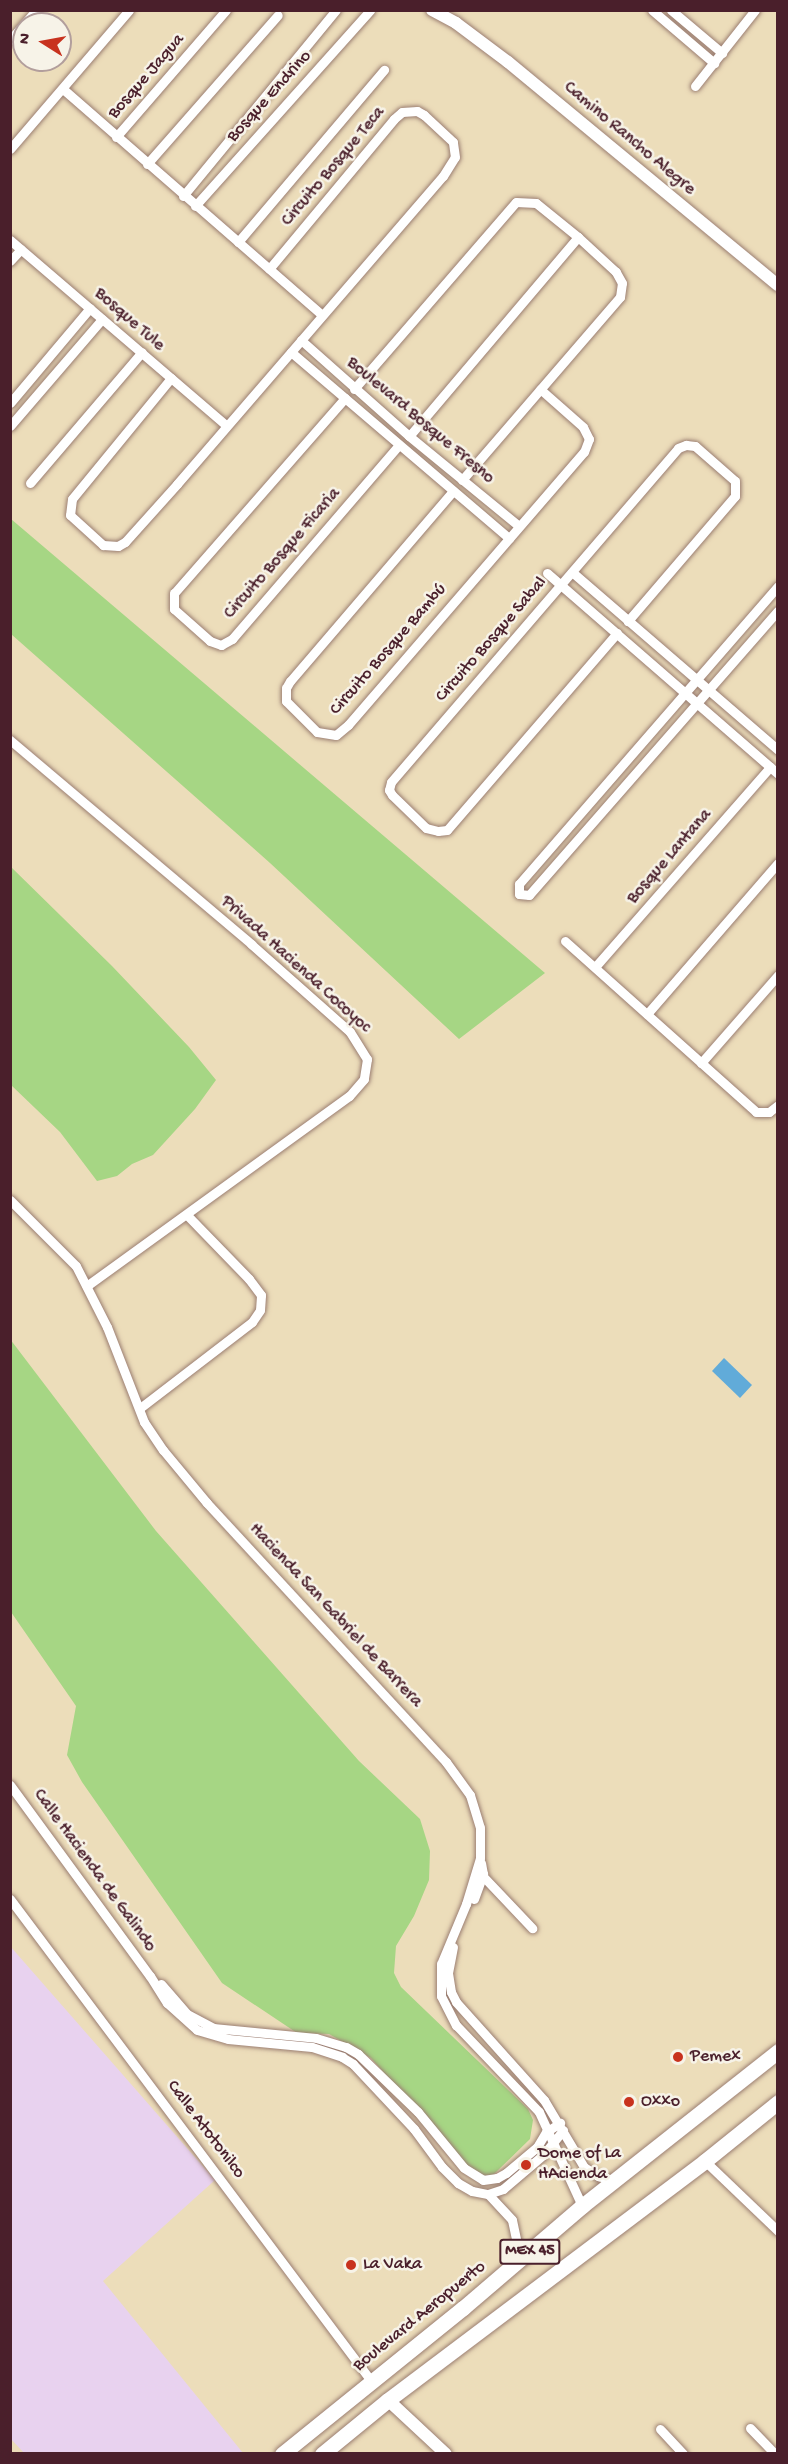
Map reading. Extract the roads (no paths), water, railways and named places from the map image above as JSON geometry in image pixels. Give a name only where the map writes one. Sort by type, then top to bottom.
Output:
[{"type":"highway","name":"Boulevard Aeropuerto","points":[[282,2454],[517,2263],[582,2206],[777,2051]]},
{"type":"highway","name":"MEX 45","points":[[322,2454],[388,2400],[705,2161],[777,2102]]},
{"type":"street","points":[[10,149],[129,10]]},
{"type":"street","name":"Bosque Jagua","points":[[116,137],[226,10]]},
{"type":"street","name":"Bosque Endrino","points":[[183,196],[336,10]]},
{"type":"street","name":"Bosque Endrino","points":[[195,206],[370,10]]},
{"type":"street","points":[[432,10],[456,23]]},
{"type":"street","points":[[445,10],[456,23]]},
{"type":"street","points":[[670,10],[722,52]]},
{"type":"street","points":[[695,86],[755,10]]},
{"type":"street","points":[[657,12],[714,63]]},
{"type":"street","points":[[147,164],[278,15]]},
{"type":"street","name":"Camino Rancho Alegre","points":[[456,23],[507,62],[777,285]]},
{"type":"street","points":[[238,242],[384,70]]},
{"type":"street","points":[[63,89],[322,315],[125,542],[111,547],[95,541],[70,515],[72,498],[171,378]]},
{"type":"street","name":"Circuito Bosque Teca","points":[[269,269],[394,119],[409,111],[424,115],[453,142],[455,157],[452,165],[322,315]]},
{"type":"street","points":[[10,132],[18,139]]},
{"type":"street","points":[[354,388],[516,202],[536,203],[578,237],[616,272],[623,290],[612,309],[462,480]]},
{"type":"street","points":[[409,436],[578,237]]},
{"type":"street","name":"Bosque Tule","points":[[10,240],[226,425]]},
{"type":"street","points":[[10,261],[21,249]]},
{"type":"street","points":[[10,403],[90,308]]},
{"type":"street","points":[[10,426],[102,319]]},
{"type":"street","name":"Boulevard Bosque Fresno","points":[[301,340],[409,436],[519,526]]},
{"type":"street","points":[[30,483],[142,352]]},
{"type":"street","name":"Boulevard Bosque Fresno","points":[[291,352],[508,538]]},
{"type":"street","name":"Circuito Bosque Bambú","points":[[453,491],[290,681],[285,694],[286,701],[317,732],[330,736],[343,731],[584,452],[589,439],[583,427],[540,389]]},
{"type":"street","name":"Circuito Bosque Ficaria","points":[[345,398],[174,593],[174,609],[210,641],[221,645],[232,639],[399,445]]},
{"type":"street","name":"Circuito Bosque Sabal","points":[[617,633],[447,830],[438,831],[426,828],[392,795],[389,790],[391,782],[678,448],[686,445],[695,446],[735,481],[735,496],[628,621]]},
{"type":"street","points":[[572,572],[777,750]]},
{"type":"street","points":[[547,573],[774,771]]},
{"type":"street","points":[[777,586],[519,884],[519,894],[529,895],[777,611]]},
{"type":"street","name":"Privada Hacienda Cocoyoc","points":[[10,740],[251,944],[350,1032],[367,1059],[364,1078],[349,1096],[87,1286]]},
{"type":"street","name":"Bosque Lantana","points":[[595,968],[774,771]]},
{"type":"street","points":[[647,1014],[777,863]]},
{"type":"street","points":[[565,940],[756,1112],[769,1112],[777,1105]]},
{"type":"street","points":[[701,1063],[777,975]]},
{"type":"street","name":"Hacienda San Gabriel de Barrera","points":[[10,1200],[64,1251],[87,1286],[108,1327],[144,1422],[163,1450],[207,1503],[370,1677],[462,1781],[476,1811],[480,1828],[480,1872]]},
{"type":"street","points":[[140,1408],[252,1322],[260,1310],[261,1295],[255,1286],[187,1215]]},
{"type":"street","name":"Calle Hacienda de Galindo","points":[[10,1785],[150,1976],[157,1979],[179,2006],[200,2023],[266,2039],[312,2047],[342,2057],[353,2064],[414,2129],[442,2167],[458,2183],[472,2191],[488,2194],[512,2220],[518,2244],[517,2263]]},
{"type":"street","points":[[480,1872],[532,1928]]},
{"type":"street","points":[[480,1872],[451,1953],[449,1984],[451,1992],[467,2016],[501,2051],[562,2126],[584,2167],[598,2176],[614,2181]]},
{"type":"street","points":[[480,1872],[441,1964],[440,1987],[451,2018],[539,2112],[546,2132],[582,2206]]},
{"type":"street","name":"Calle Atotonilco","points":[[10,1899],[225,2183],[347,2352],[372,2382]]},
{"type":"street","name":"Calle Hacienda de Galindo","points":[[266,2039],[316,2038],[346,2047],[363,2059],[424,2120],[464,2168],[474,2176],[490,2181]]},
{"type":"street","points":[[491,2061],[501,2051]]},
{"type":"street","points":[[414,2129],[424,2120]]},
{"type":"street","points":[[562,2126],[552,2141],[520,2176],[503,2189],[488,2194],[490,2181],[506,2173],[537,2147],[546,2132],[562,2126]]},
{"type":"street","points":[[705,2161],[777,2230]]},
{"type":"street","points":[[388,2400],[446,2454]]},
{"type":"street","points":[[750,2428],[775,2454]]},
{"type":"street","points":[[660,2429],[683,2454]]},
{"type":"water","points":[[724,1358],[752,1385],[740,1398],[712,1371]]},
{"type":"place","name":"Pemex","points":[[678,2057]]},
{"type":"place","name":"Oxxo","points":[[629,2102]]},
{"type":"place","name":"Dome of La HAcienda","points":[[526,2165]]},
{"type":"place","name":"La Vaka","points":[[351,2265]]}]
